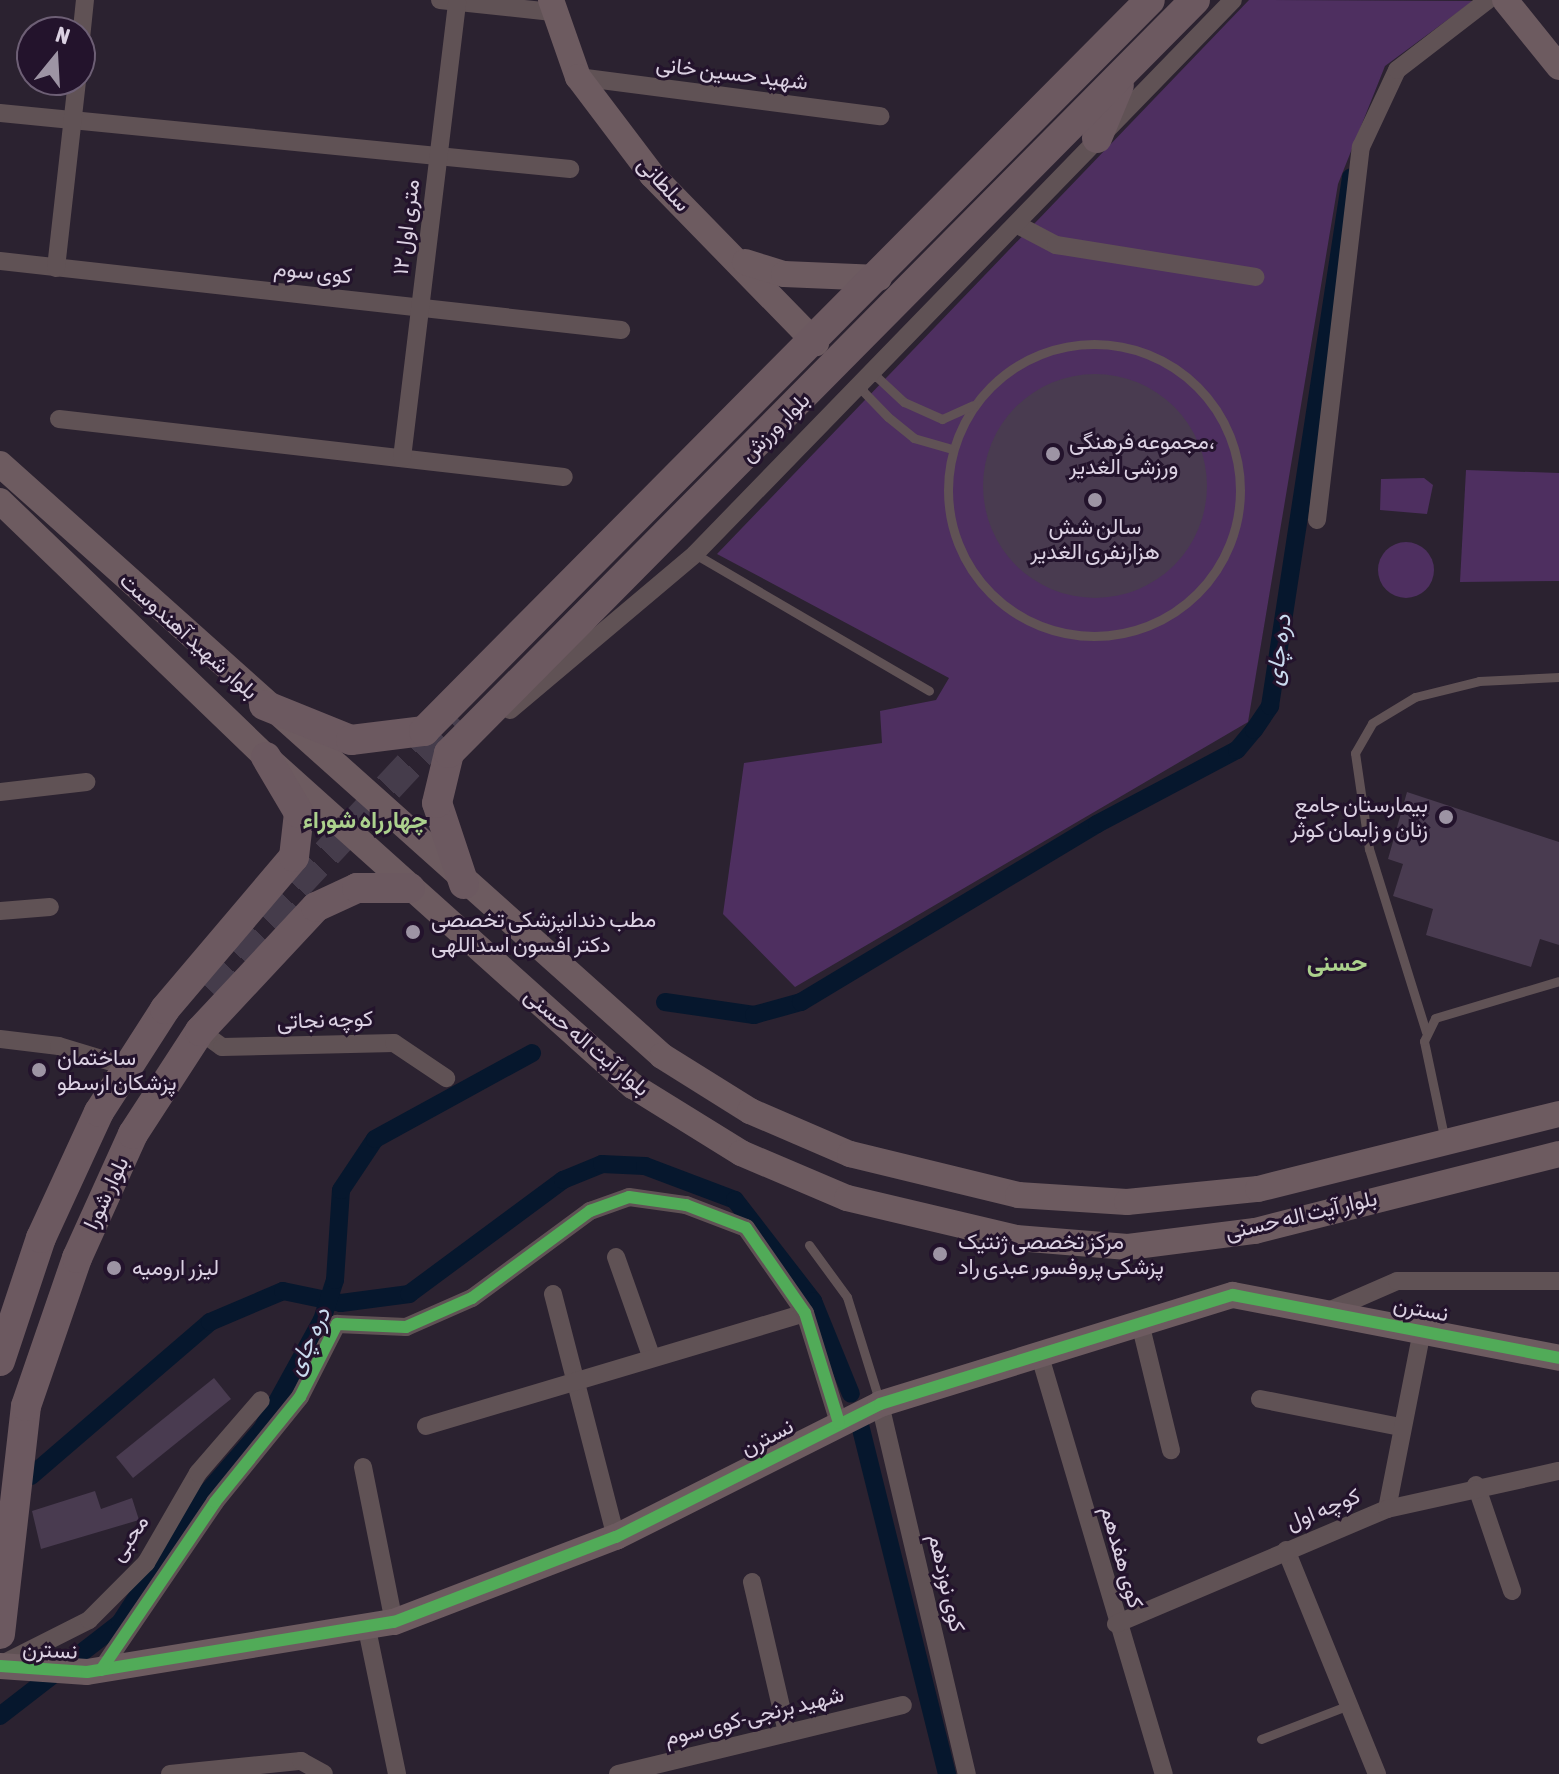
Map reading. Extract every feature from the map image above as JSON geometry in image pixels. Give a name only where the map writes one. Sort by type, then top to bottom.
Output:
[{"type":"main road","name":"بلوار ورزش","points":[[424,731],[816,343],[1150,0]]},
{"type":"main road","name":"بلوار ورزش","points":[[449,753],[851,370],[1126,68],[1195,0]]},
{"type":"main road","points":[[1505,0],[1555,53]]},
{"type":"main road","name":"سلطانی","points":[[551,6],[578,77],[652,175],[743,262],[816,343]]},
{"type":"main road","points":[[1097,138],[1126,68]]},
{"type":"main road","points":[[743,262],[784,274],[879,278]]},
{"type":"main road","name":"بلوار شهید آهندوست","points":[[0,464],[378,807]]},
{"type":"main road","name":"بلوار شهید آهندوست","points":[[5,511],[351,835]]},
{"type":"main road","points":[[264,705],[351,740],[424,731],[426,754],[449,753],[437,803],[464,884]]},
{"type":"main road","name":"بلوار شورا","points":[[0,1361],[41,1238],[125,1066],[165,1009],[284,878],[299,813],[266,757]]},
{"type":"main road","points":[[325,811],[351,783]]},
{"type":"main road","name":"بلوار آیت اله حسنی","points":[[378,807],[662,1056],[750,1111],[850,1154],[918,1173],[1018,1195],[1127,1202],[1258,1189],[1559,1114]]},
{"type":"main road","points":[[379,860],[405,831]]},
{"type":"main road","name":"بلوار آیت اله حسنی","points":[[351,835],[633,1086],[741,1153],[847,1198],[909,1215],[1016,1238],[1128,1247],[1255,1231],[1559,1154]]},
{"type":"main road","points":[[284,878],[312,882],[316,907]]},
{"type":"main road","name":"بلوار شورا","points":[[0,1634],[10,1450],[77,1258],[133,1134],[200,1031],[316,907],[357,888],[410,888]]},
{"type":"main road","name":"نسترن","points":[[7,1667],[94,1671],[367,1629],[394,1622],[616,1537],[880,1404],[1233,1295],[1559,1358]]},
{"type":"street","points":[[476,725],[492,725],[695,554],[851,370],[1016,224],[1233,0]]},
{"type":"street","points":[[1317,520],[1340,278],[1361,147],[1397,70],[1488,0]]},
{"type":"street","points":[[449,1],[551,6]]},
{"type":"street","name":"۱۲ متری اول","points":[[402,458],[438,156],[449,1]]},
{"type":"street","name":"شهید حسین خانی","points":[[578,77],[880,116]]},
{"type":"street","points":[[56,268],[75,96]]},
{"type":"street","points":[[0,113],[570,169]]},
{"type":"street","points":[[1016,224],[1056,245],[1255,277]]},
{"type":"street","name":"کوی سوم","points":[[0,261],[621,330]]},
{"type":"street","points":[[59,419],[564,477]]},
{"type":"street","points":[[0,792],[86,782]]},
{"type":"street","points":[[0,911],[50,907]]},
{"type":"street","name":"کوچه نجاتی","points":[[200,1031],[222,1047],[394,1043],[446,1078]]},
{"type":"street","points":[[0,1039],[59,1046],[125,1066]]},
{"type":"street","points":[[94,1671],[215,1502],[300,1397],[337,1324],[406,1327],[472,1298],[590,1211],[629,1197],[686,1205],[746,1228],[805,1313],[839,1423]]},
{"type":"street","points":[[616,1257],[651,1356]]},
{"type":"street","points":[[1326,1312],[1397,1281],[1559,1281]]},
{"type":"street","points":[[553,1294],[616,1537]]},
{"type":"street","points":[[426,1426],[576,1377],[805,1313]]},
{"type":"street","points":[[1140,1323],[1171,1450]]},
{"type":"street","points":[[1387,1509],[1400,1427],[1422,1330]]},
{"type":"street","name":"کوی هفدهم","points":[[1039,1353],[1116,1624],[1164,1774]]},
{"type":"street","points":[[1260,1399],[1400,1427]]},
{"type":"street","name":"محبی","points":[[7,1667],[89,1620],[146,1563],[198,1473],[261,1400]]},
{"type":"street","name":"کوی نوزدهم","points":[[880,1404],[967,1774]]},
{"type":"street","points":[[363,1467],[394,1622]]},
{"type":"street","name":"کوچه اول","points":[[1116,1624],[1387,1509],[1476,1485],[1559,1471]]},
{"type":"street","points":[[1476,1485],[1512,1591]]},
{"type":"street","points":[[1286,1550],[1377,1774]]},
{"type":"street","points":[[752,1582],[787,1733]]},
{"type":"street","points":[[367,1629],[397,1774]]},
{"type":"street","name":"شهید برنجی-کوی سوم","points":[[618,1774],[903,1705]]},
{"type":"street","points":[[170,1774],[301,1761],[324,1774]]},
{"type":"lane","points":[[1099,343],[1147,353],[1189,378],[1221,416],[1238,461],[1240,510],[1225,557],[1197,595],[1134,629],[1063,633],[1018,616],[981,585],[957,544],[946,497],[952,449],[973,405],[1007,371],[1051,349],[1099,343]]},
{"type":"lane","points":[[851,370],[877,377],[904,402],[942,419],[973,405]]},
{"type":"lane","points":[[851,370],[863,391],[914,438],[952,449]]},
{"type":"lane","points":[[695,554],[929,691]]},
{"type":"lane","points":[[1445,1141],[1426,1032],[1369,849],[1355,753],[1372,723],[1415,697],[1479,681],[1559,677]]},
{"type":"lane","points":[[1426,1032],[1435,1018],[1559,981]]},
{"type":"lane","points":[[809,1245],[847,1297],[880,1404]]},
{"type":"lane","points":[[1261,1739],[1349,1705]]},
{"type":"shaded area","name":"مجموعه فرهنگی، ورزشی الغدیر","points":[[1249,0],[1473,1],[1385,66],[1338,184],[1248,722],[795,987],[723,914],[744,763],[882,743],[880,711],[936,700],[949,678],[717,554]]},
{"type":"shaded area","points":[[1466,470],[1559,473],[1559,581],[1460,582]]},
{"type":"shaded area","points":[[1424,478],[1433,485],[1427,514],[1380,510],[1381,479]]},
{"type":"shaded area","points":[[1406,542],[1426,550],[1434,570],[1426,590],[1406,598],[1386,590],[1378,570],[1386,550]]},
{"type":"building","name":"سالن شش هزارنفری الغدیر","points":[[1095,374],[1138,382],[1175,406],[1199,443],[1207,486],[1199,529],[1175,566],[1138,590],[1095,598],[1052,590],[1015,566],[991,529],[983,486],[991,443],[1015,406],[1052,382]]},
{"type":"building","points":[[1407,792],[1559,842],[1559,945],[1540,939],[1531,967],[1426,935],[1433,909],[1393,896],[1403,864],[1388,859]]},
{"type":"building","points":[[214,1378],[231,1399],[133,1478],[116,1457]]},
{"type":"building","points":[[95,1491],[101,1509],[132,1498],[139,1520],[41,1549],[32,1511]]},
{"type":"waterway","name":"دره چای","points":[[665,1002],[754,1015],[801,1002],[1097,824],[1237,750],[1254,730],[1270,706],[1351,177]]},
{"type":"waterway","name":"دره چای","points":[[0,1716],[120,1623],[198,1503],[262,1429],[322,1320],[335,1280],[341,1190],[375,1139],[532,1053]]},
{"type":"waterway","points":[[31,1476],[210,1322],[283,1291],[341,1303],[409,1294],[563,1180],[602,1164],[645,1166],[735,1200],[813,1301],[851,1394]]},
{"type":"waterway","points":[[860,1425],[947,1774]]},
{"type":"tunnel","points":[[204,985],[455,716]]},
{"type":"cycle path","points":[[101,1670],[215,1502],[300,1397],[337,1324],[406,1327],[472,1298],[590,1211],[629,1197],[686,1205],[746,1228],[805,1313],[839,1423]]},
{"type":"cycle path","points":[[0,1666],[87,1672],[394,1622],[616,1537],[880,1404],[1233,1295],[1559,1358]]},
{"type":"place","name":"مجموعه فرهنگی، ورزشی الغدیر","points":[[1053,454]]},
{"type":"place","name":"سالن شش هزارنفری الغدیر","points":[[1095,500]]},
{"type":"place","name":"بیمارستان جامع زنان و زایمان کوثر","points":[[1446,817]]},
{"type":"place","name":"مطب دندانپزشکی تخصصی دکتر افسون اسداللهی","points":[[413,932]]},
{"type":"place","name":"ساختمان پزشکان ارسطو","points":[[39,1070]]},
{"type":"place","name":"مرکز تخصصی ژنتیک پزشکی پروفسور عبدی راد","points":[[940,1254]]},
{"type":"place","name":"لیزر ارومیه","points":[[114,1268]]},
{"type":"district","name":"چهارراه شوراء","points":[[365,820]]},
{"type":"district","name":"حسنی","points":[[1337,963]]}]
